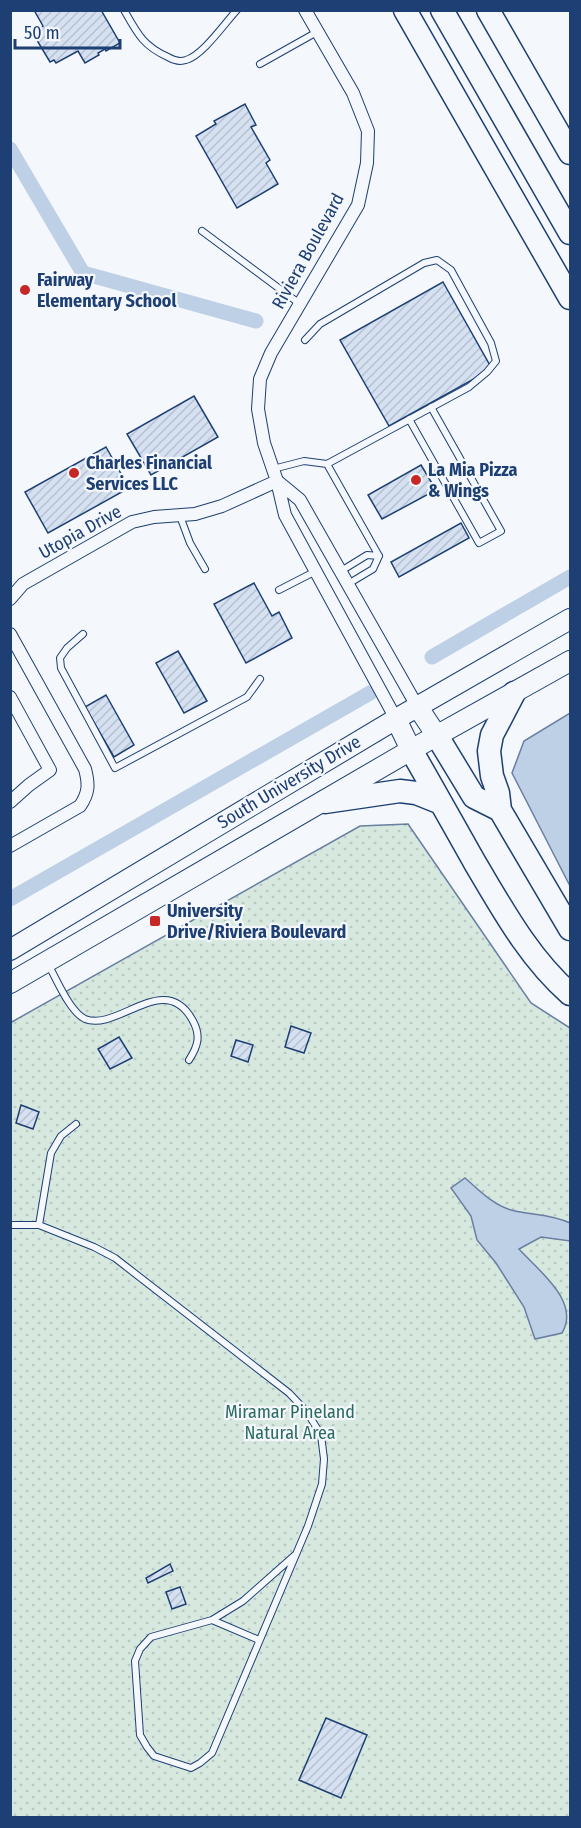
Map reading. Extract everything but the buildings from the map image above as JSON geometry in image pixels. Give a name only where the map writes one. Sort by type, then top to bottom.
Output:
[{"type":"highway","points":[[405,10],[570,298]]},
{"type":"highway","points":[[442,10],[570,233]]},
{"type":"highway","points":[[488,10],[570,153]]},
{"type":"highway","points":[[514,693],[492,735],[489,751],[500,810],[570,929]]},
{"type":"highway","points":[[437,736],[474,796],[500,810]]},
{"type":"highway","points":[[411,750],[488,885],[530,952],[570,994]]},
{"type":"highway","points":[[325,802],[400,790],[416,793],[441,803]]},
{"type":"main road","name":"South University Drive","points":[[10,950],[396,718],[570,619]]},
{"type":"main road","name":"South University Drive","points":[[10,983],[411,750],[570,661]]},
{"type":"main road","points":[[417,706],[437,736]]},
{"type":"main road","points":[[396,718],[411,750]]},
{"type":"street","name":"Riviera Boulevard","points":[[305,10],[354,93],[368,131],[367,163],[358,205],[271,354],[260,380],[258,409],[264,443],[285,515],[396,718]]},
{"type":"street","name":"Utopia Drive","points":[[10,599],[23,584],[132,522],[195,514],[222,506],[275,475]]},
{"type":"street","points":[[275,475],[300,500],[417,706]]},
{"type":"street","points":[[10,634],[85,769],[89,783],[86,796],[80,806],[10,846]]},
{"type":"street","points":[[10,697],[51,770],[28,784],[10,802]]},
{"type":"lane","points":[[124,10],[142,41],[156,52],[174,60],[186,60],[197,53],[237,10]]},
{"type":"lane","points":[[260,64],[318,32]]},
{"type":"lane","points":[[202,231],[300,304]]},
{"type":"lane","points":[[275,475],[304,461],[327,464],[468,387],[496,361],[491,343],[450,270],[437,260],[424,263],[320,324],[305,340]]},
{"type":"lane","points":[[409,419],[479,543],[501,531],[431,407]]},
{"type":"lane","points":[[327,464],[379,556]]},
{"type":"lane","points":[[180,516],[190,543],[205,569]]},
{"type":"lane","points":[[341,571],[367,555],[379,556]]},
{"type":"lane","points":[[348,584],[373,569],[379,556]]},
{"type":"lane","points":[[279,590],[316,571]]},
{"type":"lane","points":[[83,634],[67,648],[60,658],[61,668],[116,768],[247,697],[260,679]]},
{"type":"lane","points":[[47,962],[72,1008],[83,1018],[94,1021],[103,1020],[162,999],[176,1004],[190,1016],[197,1029],[199,1040],[189,1060]]},
{"type":"lane","points":[[39,1225],[51,1153],[61,1136],[76,1124]]},
{"type":"lane","points":[[10,1225],[39,1225],[115,1258],[289,1393],[307,1412],[321,1435],[324,1460],[322,1484],[295,1555],[212,1753],[191,1768],[154,1756],[140,1735],[135,1661],[140,1649],[151,1637],[212,1620],[243,1601],[295,1555]]},
{"type":"lane","points":[[212,1620],[259,1640]]},
{"type":"green space","name":"Miramar Pineland Natural Area","points":[[408,824],[531,1003],[570,1028],[570,1817],[11,1817],[10,1023],[360,826]]},
{"type":"water","points":[[570,713],[570,886],[512,773],[524,741]]},
{"type":"water","points":[[465,1178],[486,1197],[504,1208],[570,1223],[570,1241],[541,1237],[519,1249],[555,1287],[562,1298],[566,1310],[566,1321],[562,1333],[535,1339],[524,1307],[496,1263],[477,1240],[471,1216],[451,1188]]},
{"type":"waterway","points":[[10,149],[83,273],[256,321]]},
{"type":"waterway","points":[[432,657],[570,577]]},
{"type":"waterway","points":[[10,899],[370,693]]},
{"type":"place","name":"Fairway Elementary School","points":[[25,290]]},
{"type":"place","name":"Charles Financial Services LLC","points":[[74,473]]},
{"type":"place","name":"La Mia Pizza & Wings","points":[[416,480]]},
{"type":"place","name":"University Drive/Riviera Boulevard","points":[[155,921]]}]
